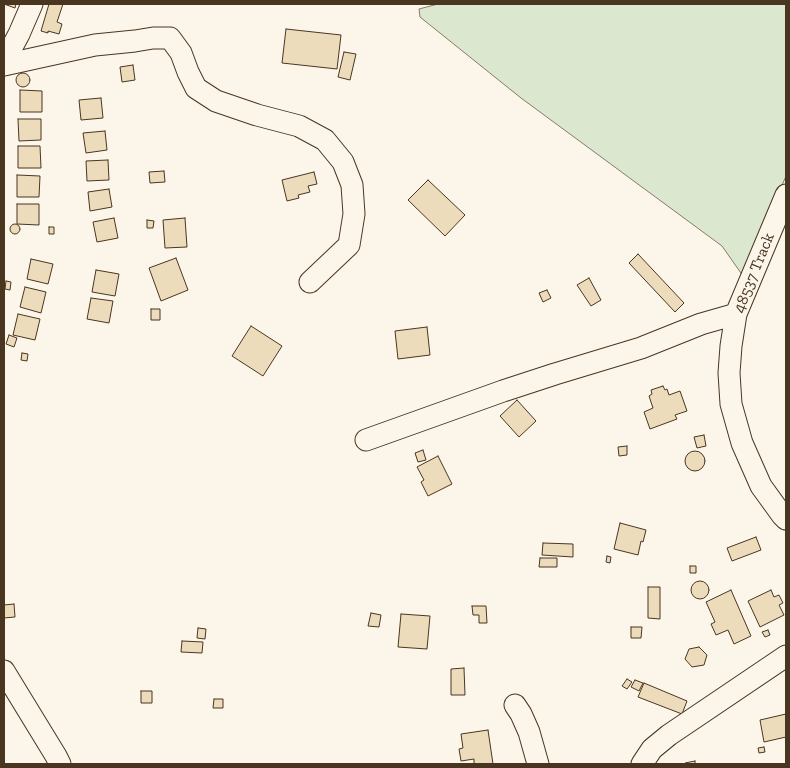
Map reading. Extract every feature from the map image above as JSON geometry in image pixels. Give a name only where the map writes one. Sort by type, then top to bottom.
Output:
[{"type":"street","points":[[4,64],[32,4]]},
{"type":"street","points":[[4,64],[95,45],[153,38],[170,38],[181,53],[196,88],[216,101],[257,115],[299,126],[325,140],[343,162],[346,169],[352,185],[354,214],[348,245],[310,282]]},
{"type":"street","name":"48537 Track","points":[[786,195],[736,314],[729,372],[731,404],[742,442],[761,486],[786,519]]},
{"type":"street","points":[[366,440],[503,391],[641,348],[702,324],[736,314]]},
{"type":"street","points":[[642,764],[652,749],[669,734],[786,656]]},
{"type":"street","points":[[4,671],[60,764]]},
{"type":"street","points":[[515,705],[529,732],[538,764]]},
{"type":"green space","points":[[438,4],[786,4],[786,176],[743,276],[722,246],[521,98],[420,17],[419,9]]},
{"type":"building","points":[[4,4],[16,4],[15,8]]},
{"type":"building","points":[[49,4],[63,4],[57,22],[62,24],[59,34],[41,31]]},
{"type":"building","points":[[286,29],[341,35],[337,69],[282,63]]},
{"type":"building","points":[[344,52],[356,54],[350,80],[338,77]]},
{"type":"building","points":[[133,65],[135,80],[122,82],[120,67]]},
{"type":"building","points":[[20,73],[26,73],[30,80],[26,87],[20,87],[16,83],[16,77]]},
{"type":"building","points":[[20,90],[42,91],[42,112],[20,112]]},
{"type":"building","points":[[101,98],[103,118],[81,120],[79,100]]},
{"type":"building","points":[[18,119],[41,119],[41,140],[19,141]]},
{"type":"building","points":[[105,131],[107,150],[86,153],[83,133]]},
{"type":"building","points":[[18,146],[40,146],[41,168],[18,168]]},
{"type":"building","points":[[108,160],[109,180],[87,181],[86,161]]},
{"type":"building","points":[[164,171],[165,182],[150,183],[149,172]]},
{"type":"building","points":[[314,172],[317,184],[308,186],[310,192],[298,195],[299,198],[287,201],[282,180]]},
{"type":"building","points":[[17,175],[40,176],[39,197],[17,197]]},
{"type":"building","points":[[428,180],[465,215],[445,236],[408,200]]},
{"type":"building","points":[[109,189],[112,207],[90,211],[88,192]]},
{"type":"building","points":[[17,204],[39,204],[39,225],[17,224]]},
{"type":"building","points":[[114,218],[118,238],[97,242],[93,222]]},
{"type":"building","points":[[185,218],[187,247],[165,248],[163,220]]},
{"type":"building","points":[[147,220],[154,221],[153,228],[147,228]]},
{"type":"building","points":[[13,224],[17,224],[20,229],[19,233],[13,234],[10,231],[10,227]]},
{"type":"building","points":[[49,227],[54,227],[54,234],[49,234]]},
{"type":"building","points":[[638,254],[684,303],[675,312],[629,263]]},
{"type":"building","points":[[176,258],[188,290],[161,301],[149,268]]},
{"type":"building","points":[[31,259],[53,264],[48,284],[27,279]]},
{"type":"building","points":[[96,270],[119,274],[115,296],[92,292]]},
{"type":"building","points":[[589,278],[601,300],[591,306],[577,285]]},
{"type":"building","points":[[6,281],[11,282],[10,290],[5,289]]},
{"type":"building","points":[[25,287],[46,292],[41,313],[20,307]]},
{"type":"building","points":[[547,290],[551,298],[543,302],[539,293]]},
{"type":"building","points":[[91,298],[113,301],[109,323],[87,319]]},
{"type":"building","points":[[151,309],[160,309],[160,320],[151,320]]},
{"type":"building","points":[[18,314],[40,319],[35,340],[13,335]]},
{"type":"building","points":[[251,326],[282,346],[263,376],[232,356]]},
{"type":"building","points":[[427,327],[430,355],[398,359],[395,331]]},
{"type":"building","points":[[9,335],[17,338],[14,347],[6,344]]},
{"type":"building","points":[[22,353],[28,354],[27,361],[21,360]]},
{"type":"building","points":[[663,386],[665,390],[667,389],[669,395],[680,391],[687,411],[675,415],[677,419],[650,429],[644,412],[653,408],[649,396],[652,394],[651,390]]},
{"type":"building","points":[[517,400],[536,421],[519,437],[500,416]]},
{"type":"building","points":[[704,435],[706,446],[697,448],[694,437]]},
{"type":"building","points":[[627,446],[627,455],[619,456],[618,447]]},
{"type":"building","points":[[423,450],[426,460],[418,462],[415,453]]},
{"type":"building","points":[[695,451],[702,454],[705,461],[702,468],[695,471],[688,468],[685,461],[688,454]]},
{"type":"building","points":[[438,456],[452,484],[428,496],[421,482],[424,480],[417,467]]},
{"type":"building","points":[[620,523],[646,530],[638,555],[614,549]]},
{"type":"building","points":[[756,537],[761,550],[732,561],[727,548]]},
{"type":"building","points":[[543,543],[573,544],[573,557],[542,555]]},
{"type":"building","points":[[607,556],[611,557],[610,563],[606,562]]},
{"type":"building","points":[[540,558],[557,558],[557,567],[539,567]]},
{"type":"building","points":[[690,566],[696,566],[696,573],[690,573]]},
{"type":"building","points":[[700,581],[706,584],[709,590],[706,596],[700,599],[694,596],[691,590],[694,584]]},
{"type":"building","points":[[648,587],[660,587],[660,619],[648,618]]},
{"type":"building","points":[[731,590],[751,636],[734,644],[728,630],[716,635],[711,624],[715,622],[706,602]]},
{"type":"building","points":[[771,590],[774,597],[779,595],[783,603],[779,605],[784,615],[760,627],[748,601]]},
{"type":"building","points":[[14,604],[15,617],[4,618],[4,605]]},
{"type":"building","points":[[472,606],[486,606],[487,623],[479,623],[479,615],[473,615]]},
{"type":"building","points":[[371,613],[381,615],[379,627],[368,626]]},
{"type":"building","points":[[401,614],[430,616],[427,649],[398,647]]},
{"type":"building","points":[[631,627],[642,627],[641,638],[631,638]]},
{"type":"building","points":[[198,628],[206,629],[205,639],[197,638]]},
{"type":"building","points":[[768,630],[770,635],[765,637],[762,632]]},
{"type":"building","points":[[182,641],[203,642],[202,653],[181,652]]},
{"type":"building","points":[[699,647],[707,655],[704,665],[692,667],[685,659],[689,649]]},
{"type":"building","points":[[464,668],[465,695],[451,695],[451,669]]},
{"type":"building","points":[[627,679],[632,682],[627,689],[622,686]]},
{"type":"building","points":[[635,680],[643,683],[639,691],[631,687]]},
{"type":"building","points":[[644,683],[687,701],[682,714],[638,697]]},
{"type":"building","points":[[141,691],[152,691],[152,703],[141,703]]},
{"type":"building","points":[[214,699],[223,699],[223,708],[213,708]]},
{"type":"building","points":[[786,714],[786,737],[764,742],[760,720]]},
{"type":"building","points":[[488,730],[493,764],[474,764],[474,759],[461,761],[459,749],[463,748],[461,734]]},
{"type":"building","points":[[764,747],[765,752],[759,753],[758,748]]},
{"type":"building","points":[[695,761],[695,764],[685,764],[685,763]]}]
